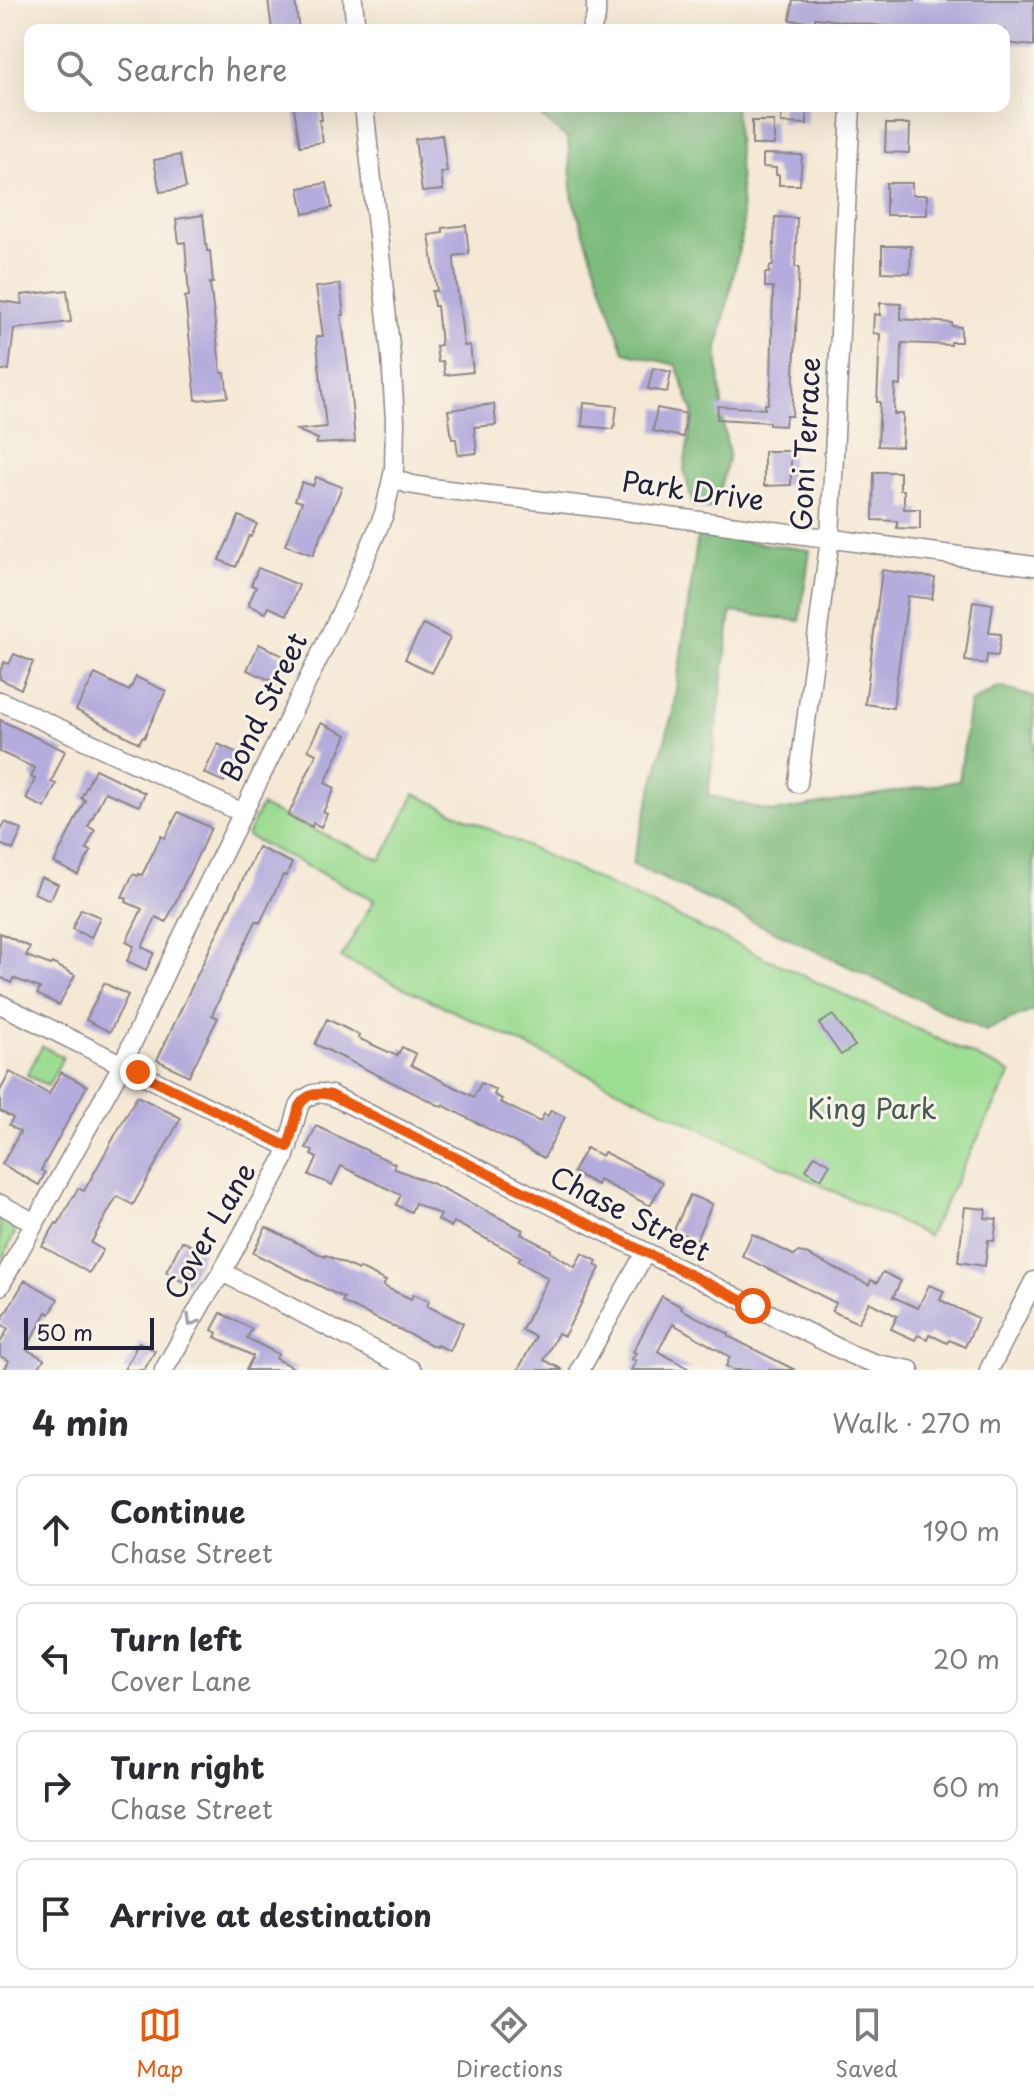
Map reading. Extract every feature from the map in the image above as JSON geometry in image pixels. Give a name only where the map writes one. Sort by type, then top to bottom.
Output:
[{"type":"street","points":[[353,0],[355,24]]},
{"type":"street","points":[[593,24],[596,0]]},
{"type":"street","name":"Bond Street","points":[[0,1286],[122,1065],[350,594],[384,514],[393,478],[395,421],[365,112]]},
{"type":"street","name":"Goni Terrace","points":[[798,783],[830,538],[851,112]]},
{"type":"street","name":"Park Drive","points":[[393,478],[431,488],[1034,566]]},
{"type":"street","points":[[0,701],[243,813]]},
{"type":"street","points":[[0,1004],[288,1147]]},
{"type":"street","name":"Cover Lane","points":[[164,1370],[284,1159],[299,1106],[303,1100],[319,1093],[331,1095]]},
{"type":"street","name":"Chase Street","points":[[331,1095],[852,1355],[877,1364],[910,1370]]},
{"type":"street","points":[[0,1204],[35,1223]]},
{"type":"street","points":[[580,1370],[645,1253]]},
{"type":"street","points":[[222,1272],[412,1370]]},
{"type":"street","points":[[989,1370],[1034,1281]]},
{"type":"green space","points":[[535,112],[735,112],[743,230],[717,351],[729,454],[715,509],[693,506],[684,469],[693,412],[676,365],[624,352],[573,200],[568,139]]},
{"type":"green space","points":[[698,535],[810,550],[800,621],[731,612],[708,795],[773,812],[959,781],[970,703],[999,687],[1034,697],[1034,1010],[985,1031],[632,864],[673,711]]},
{"type":"green space","name":"King Park","points":[[415,794],[1011,1073],[928,1236],[341,958],[374,900],[247,836],[261,806],[381,860]]},
{"type":"green space","points":[[42,1046],[63,1057],[48,1086],[27,1075]]},
{"type":"green space","points":[[0,1218],[13,1226],[15,1233],[0,1263]]},
{"type":"building","points":[[268,0],[295,0],[298,24],[271,24]]},
{"type":"building","points":[[793,0],[1034,0],[1034,46],[1010,44],[1010,24],[865,24],[815,18],[815,23],[790,20]]},
{"type":"building","points":[[295,112],[321,112],[322,120],[319,120],[323,142],[300,146]]},
{"type":"building","points":[[782,112],[807,112],[807,124],[781,123]]},
{"type":"building","points":[[752,121],[774,121],[774,145],[752,145]]},
{"type":"building","points":[[886,124],[910,124],[909,153],[885,152]]},
{"type":"building","points":[[442,135],[447,172],[441,173],[443,190],[422,192],[415,139]]},
{"type":"building","points":[[763,154],[802,155],[800,185],[779,185],[776,168],[763,167]]},
{"type":"building","points":[[180,155],[186,188],[160,192],[154,160]]},
{"type":"building","points":[[327,183],[332,208],[304,214],[299,188]]},
{"type":"building","points":[[886,183],[912,183],[912,195],[927,195],[927,215],[886,215]]},
{"type":"building","points":[[203,215],[207,251],[210,251],[213,283],[210,283],[221,373],[225,373],[228,397],[196,400],[185,297],[189,296],[185,242],[179,243],[176,219]]},
{"type":"building","points":[[775,217],[797,218],[795,267],[799,267],[792,416],[786,416],[785,426],[717,419],[718,406],[765,409],[765,404],[768,404],[773,287],[765,287],[765,273],[769,273],[770,266],[773,266]]},
{"type":"building","points":[[466,225],[469,254],[454,256],[454,261],[464,346],[470,345],[473,372],[445,375],[443,361],[438,362],[436,346],[441,345],[437,306],[434,306],[432,291],[437,291],[429,235],[443,233],[443,228]]},
{"type":"building","points":[[882,246],[911,246],[910,273],[882,272]]},
{"type":"building","points":[[340,284],[355,442],[316,444],[318,439],[297,430],[326,427],[316,337],[323,336],[316,287]]},
{"type":"building","points":[[67,290],[71,322],[14,329],[9,370],[0,370],[0,301],[22,304],[21,295]]},
{"type":"building","points":[[880,303],[901,304],[901,319],[952,323],[952,326],[961,327],[961,342],[951,342],[951,345],[902,343],[901,386],[895,385],[894,414],[903,414],[902,447],[878,446],[880,334],[873,333],[874,314],[880,315]]},
{"type":"building","points":[[653,368],[671,372],[667,392],[648,389]]},
{"type":"building","points":[[584,403],[617,406],[614,429],[582,426]]},
{"type":"building","points":[[494,404],[496,425],[474,427],[477,453],[458,455],[448,410]]},
{"type":"building","points":[[657,408],[687,414],[683,437],[653,431]]},
{"type":"building","points":[[764,451],[791,451],[791,485],[764,486]]},
{"type":"building","points":[[874,472],[900,472],[904,509],[920,509],[920,529],[897,528],[897,521],[873,520]]},
{"type":"building","points":[[316,477],[342,487],[313,555],[285,545],[302,502],[295,500],[302,482],[313,486]]},
{"type":"building","points":[[239,516],[257,524],[236,567],[219,560]]},
{"type":"building","points":[[258,568],[299,585],[287,615],[269,607],[266,613],[248,605],[256,587],[251,585]]},
{"type":"building","points":[[882,570],[935,578],[932,599],[908,596],[893,708],[865,704]]},
{"type":"building","points":[[973,601],[993,604],[989,633],[1001,634],[998,656],[987,655],[986,664],[965,661]]},
{"type":"building","points":[[423,624],[450,638],[432,673],[405,659]]},
{"type":"building","points":[[259,644],[285,657],[274,682],[247,670]]},
{"type":"building","points":[[14,654],[33,662],[21,689],[0,679],[4,662],[9,664]]},
{"type":"building","points":[[95,674],[129,691],[136,677],[166,691],[139,743],[76,710]]},
{"type":"building","points":[[0,720],[65,751],[51,782],[56,784],[45,808],[26,799],[35,779],[31,777],[35,768],[0,752]]},
{"type":"building","points":[[321,723],[347,735],[325,783],[335,788],[323,812],[327,814],[321,827],[313,823],[312,827],[288,816],[315,757],[316,754],[308,750]]},
{"type":"building","points":[[218,744],[239,754],[224,782],[204,773]]},
{"type":"building","points":[[95,769],[145,793],[139,806],[105,792],[88,827],[95,830],[86,849],[91,851],[78,875],[54,863],[85,800],[81,798]]},
{"type":"building","points":[[178,812],[211,828],[166,922],[156,917],[142,947],[154,953],[146,970],[127,961],[134,946],[126,942],[142,909],[122,897],[133,874],[142,875],[161,836],[165,838]]},
{"type":"building","points":[[5,822],[22,830],[13,850],[0,844],[0,832]]},
{"type":"building","points":[[258,847],[292,863],[241,952],[212,1015],[218,1018],[189,1076],[157,1060]]},
{"type":"building","points":[[41,877],[58,884],[50,900],[34,893]]},
{"type":"building","points":[[81,909],[100,917],[91,938],[72,929]]},
{"type":"building","points":[[0,933],[30,947],[26,956],[52,963],[75,975],[59,1005],[37,994],[40,988],[13,978],[11,983],[0,977]]},
{"type":"building","points":[[104,983],[128,995],[110,1032],[86,1020]]},
{"type":"building","points":[[833,1015],[855,1046],[841,1055],[819,1024]]},
{"type":"building","points":[[327,1019],[397,1056],[402,1047],[416,1054],[411,1065],[474,1097],[481,1083],[496,1090],[494,1095],[502,1099],[500,1102],[540,1122],[544,1114],[548,1116],[551,1110],[565,1117],[544,1158],[443,1105],[315,1044]]},
{"type":"building","points":[[10,1072],[49,1094],[61,1072],[87,1086],[41,1170],[45,1173],[39,1185],[2,1164],[20,1132],[9,1125],[13,1118],[0,1111],[0,1091]]},
{"type":"building","points":[[137,1096],[181,1118],[133,1205],[117,1196],[91,1243],[103,1250],[89,1273],[42,1246],[78,1188],[84,1191]]},
{"type":"building","points":[[316,1126],[395,1164],[393,1168],[438,1186],[523,1230],[521,1234],[575,1267],[582,1253],[597,1261],[595,1265],[600,1268],[564,1336],[558,1333],[544,1360],[563,1370],[518,1370],[536,1337],[522,1330],[548,1278],[518,1261],[521,1257],[454,1222],[451,1227],[438,1220],[441,1215],[415,1203],[411,1212],[396,1205],[401,1195],[341,1166],[332,1185],[309,1175],[317,1158],[311,1155],[313,1151],[306,1148]]},
{"type":"building","points":[[586,1148],[602,1156],[604,1152],[663,1182],[650,1206],[599,1180],[597,1185],[573,1172]]},
{"type":"building","points":[[815,1155],[830,1164],[821,1179],[806,1170]]},
{"type":"building","points":[[690,1195],[712,1204],[696,1240],[674,1230]]},
{"type":"building","points":[[965,1207],[986,1209],[985,1218],[997,1219],[994,1241],[988,1240],[985,1266],[958,1262]]},
{"type":"building","points":[[266,1227],[325,1257],[386,1281],[383,1286],[411,1299],[413,1294],[429,1301],[427,1306],[463,1323],[450,1351],[342,1302],[344,1298],[253,1253]]},
{"type":"building","points":[[752,1234],[795,1256],[798,1252],[804,1253],[869,1285],[871,1280],[877,1283],[883,1272],[901,1281],[893,1297],[918,1308],[929,1285],[944,1291],[940,1300],[978,1318],[965,1347],[929,1334],[927,1339],[918,1335],[915,1340],[891,1329],[897,1316],[869,1302],[858,1323],[832,1311],[836,1303],[742,1256]]},
{"type":"building","points":[[182,1241],[203,1252],[187,1284],[166,1272]]},
{"type":"building","points":[[25,1280],[58,1299],[26,1349],[44,1359],[37,1370],[4,1370],[9,1361],[0,1356],[0,1343],[8,1329],[0,1323]]},
{"type":"building","points":[[662,1296],[728,1336],[795,1370],[733,1370],[726,1366],[730,1357],[673,1324],[658,1351],[691,1370],[631,1370],[636,1361],[632,1359],[636,1353],[633,1352]]},
{"type":"building","points":[[221,1313],[252,1329],[247,1338],[278,1354],[276,1359],[298,1370],[246,1370],[253,1356],[215,1337],[217,1333],[212,1330]]},
{"type":"building","points":[[139,1342],[155,1351],[144,1370],[124,1370]]},
{"type":"route","points":[[138,1072],[288,1147],[303,1100],[319,1093],[331,1095],[753,1306]]}]
